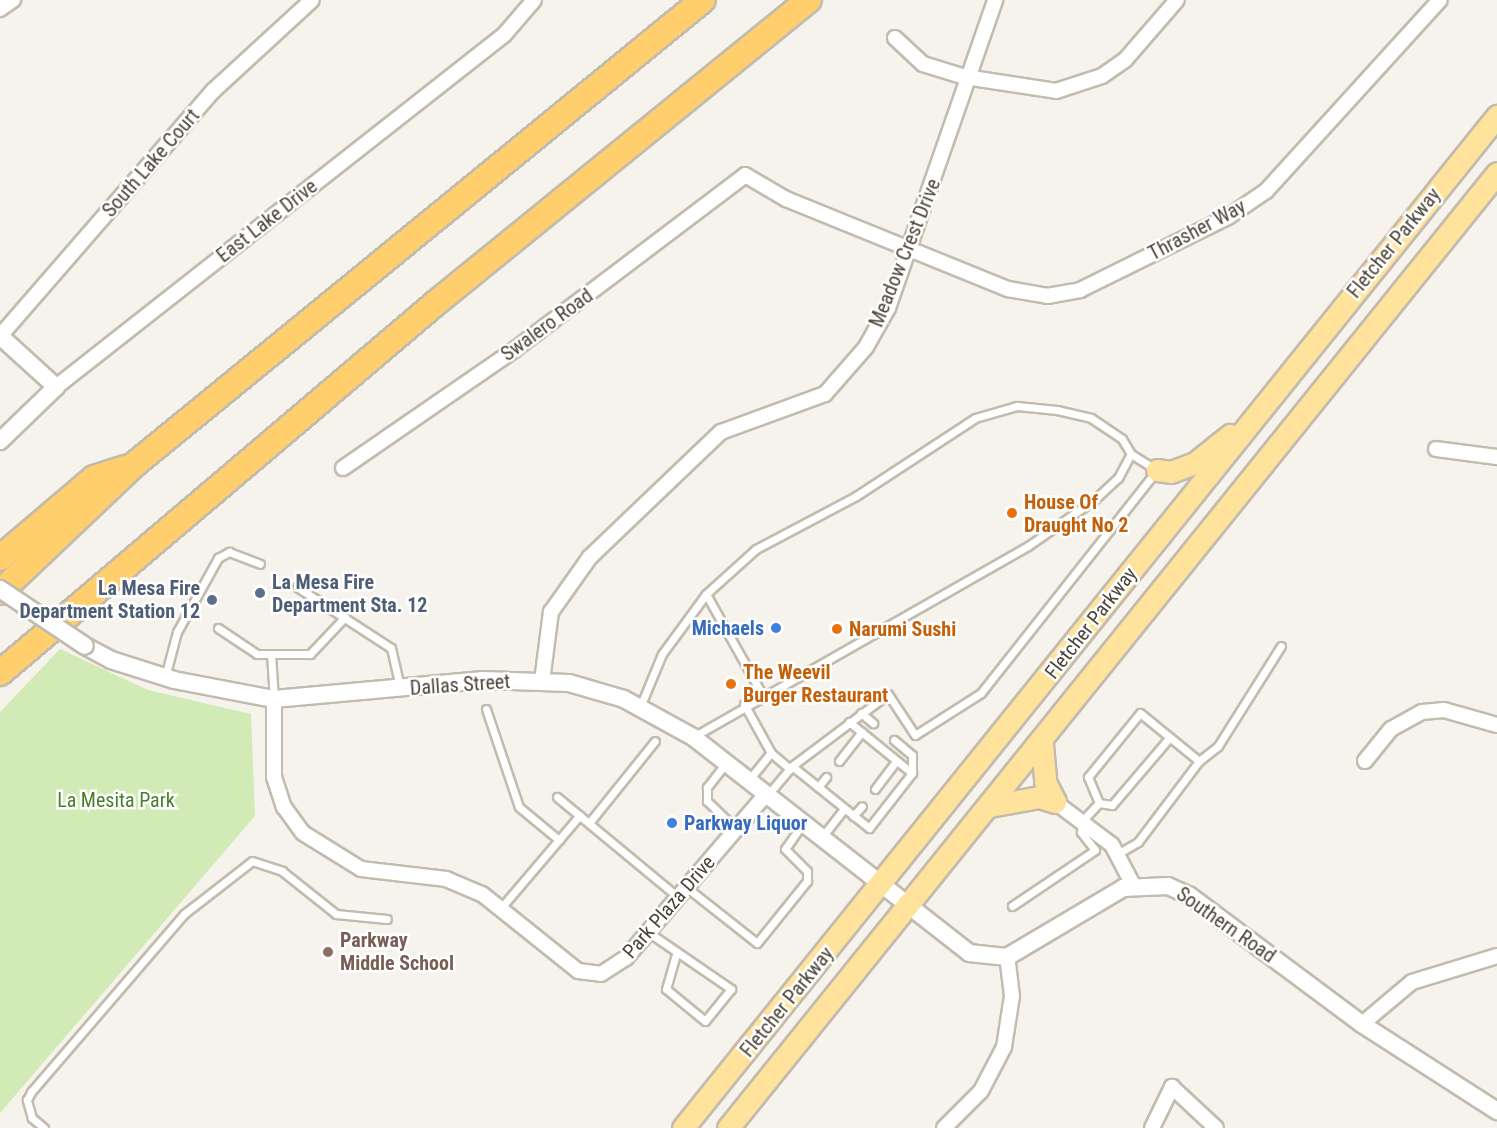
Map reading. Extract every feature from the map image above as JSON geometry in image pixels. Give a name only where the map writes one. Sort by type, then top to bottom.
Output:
[{"type":"highway","points":[[0,590],[135,464],[703,0]]},
{"type":"highway","points":[[0,673],[437,302],[809,0]]},
{"type":"highway","points":[[0,558],[94,478],[135,464]]},
{"type":"main road","name":"Fletcher Parkway","points":[[683,1128],[881,888],[1497,116]]},
{"type":"main road","name":"Fletcher Parkway","points":[[728,1128],[1042,744],[1497,173]]},
{"type":"main road","points":[[1157,470],[1171,472],[1195,464],[1257,415]]},
{"type":"main road","points":[[1042,744],[1045,782],[1055,802]]},
{"type":"main road","points":[[990,806],[1040,797],[1055,802]]},
{"type":"street","points":[[0,9],[13,0]]},
{"type":"street","name":"South Lake Court","points":[[0,336],[213,91],[312,0]]},
{"type":"street","name":"Meadow Crest Drive","points":[[542,681],[551,612],[569,582],[721,432],[809,402],[833,387],[888,308],[908,246],[942,162],[965,77],[995,0]]},
{"type":"street","points":[[895,38],[923,64],[965,77],[1034,91],[1079,85],[1125,60],[1177,0]]},
{"type":"street","name":"Thrasher Way","points":[[745,175],[786,199],[1021,293],[1069,293],[1228,217],[1287,171],[1440,0]]},
{"type":"street","name":"East Lake Drive","points":[[0,441],[56,387],[504,35],[529,2]]},
{"type":"street","name":"Swalero Road","points":[[343,468],[514,350],[745,175]]},
{"type":"street","points":[[0,336],[56,387]]},
{"type":"street","points":[[1436,449],[1497,457]]},
{"type":"street","name":"Dallas Street","points":[[0,590],[85,646],[165,677],[274,699],[542,681],[568,683],[640,707],[693,737],[881,888]]},
{"type":"street","name":"Park Plaza Drive","points":[[274,699],[274,777],[284,807],[303,832],[361,869],[446,879],[482,894],[578,971],[601,974],[613,970],[766,796]]},
{"type":"street","points":[[1365,761],[1391,729],[1422,712],[1455,712],[1497,724]]},
{"type":"street","points":[[881,888],[969,953],[1007,957],[1132,885],[1117,854],[1083,819],[1055,802]]},
{"type":"street","name":"Southern Road","points":[[1132,885],[1168,886],[1190,896],[1362,1024],[1497,1111]]},
{"type":"street","points":[[1362,1024],[1412,982],[1497,956]]},
{"type":"street","points":[[944,1128],[981,1091],[1004,1047],[1012,996],[1007,957]]},
{"type":"street","points":[[1152,1128],[1172,1087],[1216,1128]]},
{"type":"lane","points":[[640,707],[662,654],[706,594],[756,549],[856,496],[994,410],[1017,406],[1091,418],[1122,439],[1131,454],[1157,470],[981,693],[915,735],[888,694],[791,767],[766,796]]},
{"type":"lane","points":[[693,737],[744,704],[1028,546],[1094,500],[1118,478],[1131,454]]},
{"type":"lane","points":[[165,677],[177,632],[218,558],[229,552],[260,564]]},
{"type":"lane","points":[[297,587],[391,648],[401,689]]},
{"type":"lane","points":[[706,594],[762,694]]},
{"type":"lane","points":[[218,628],[257,654],[310,654],[345,617]]},
{"type":"lane","points":[[1117,854],[1138,842],[1199,761],[1218,746],[1281,646]]},
{"type":"lane","points":[[271,654],[274,699]]},
{"type":"lane","points":[[744,704],[771,753],[869,828],[912,773],[912,756],[894,740]]},
{"type":"lane","points":[[486,709],[519,807],[559,840]]},
{"type":"lane","points":[[861,713],[873,723]]},
{"type":"lane","points":[[1099,803],[1088,777],[1140,713],[1199,761]]},
{"type":"lane","points":[[849,722],[912,773]]},
{"type":"lane","points":[[839,761],[862,732]]},
{"type":"lane","points":[[1099,803],[1112,805],[1170,737]]},
{"type":"lane","points":[[589,823],[655,741]]},
{"type":"lane","points":[[748,781],[771,753]]},
{"type":"lane","points":[[874,789],[897,761]]},
{"type":"lane","points":[[726,763],[707,787],[707,801],[736,828]]},
{"type":"lane","points":[[818,787],[826,777]]},
{"type":"lane","points":[[557,796],[589,823],[682,892],[757,943],[807,881],[807,871],[785,849],[802,825]]},
{"type":"lane","points":[[1012,906],[1095,850],[1081,832],[1083,819],[1099,803]]},
{"type":"lane","points":[[853,816],[862,806]]},
{"type":"lane","points":[[820,839],[844,808]]},
{"type":"lane","points":[[500,909],[580,815]]},
{"type":"lane","points":[[44,1128],[32,1118],[27,1100],[31,1092],[184,914],[252,861],[282,871],[336,914],[387,919]]},
{"type":"lane","points":[[648,932],[676,955]]},
{"type":"lane","points":[[686,953],[731,989],[705,1021],[666,989],[676,955],[686,953]]},
{"type":"green space","name":"La Mesita Park","points":[[60,649],[148,690],[251,714],[255,816],[0,1113],[0,712]]},
{"type":"place","name":"House Of Draught No 2","points":[[1012,513]]},
{"type":"place","name":"La Mesa Fire Department Sta. 12","points":[[260,593]]},
{"type":"place","name":"La Mesa Fire Department Station 12","points":[[212,600]]},
{"type":"place","name":"Michaels","points":[[776,628]]},
{"type":"place","name":"Narumi Sushi","points":[[837,629]]},
{"type":"place","name":"The Weevil Burger Restaurant","points":[[731,684]]},
{"type":"place","name":"Parkway Liquor","points":[[672,823]]},
{"type":"place","name":"Parkway Middle School","points":[[328,952]]}]
